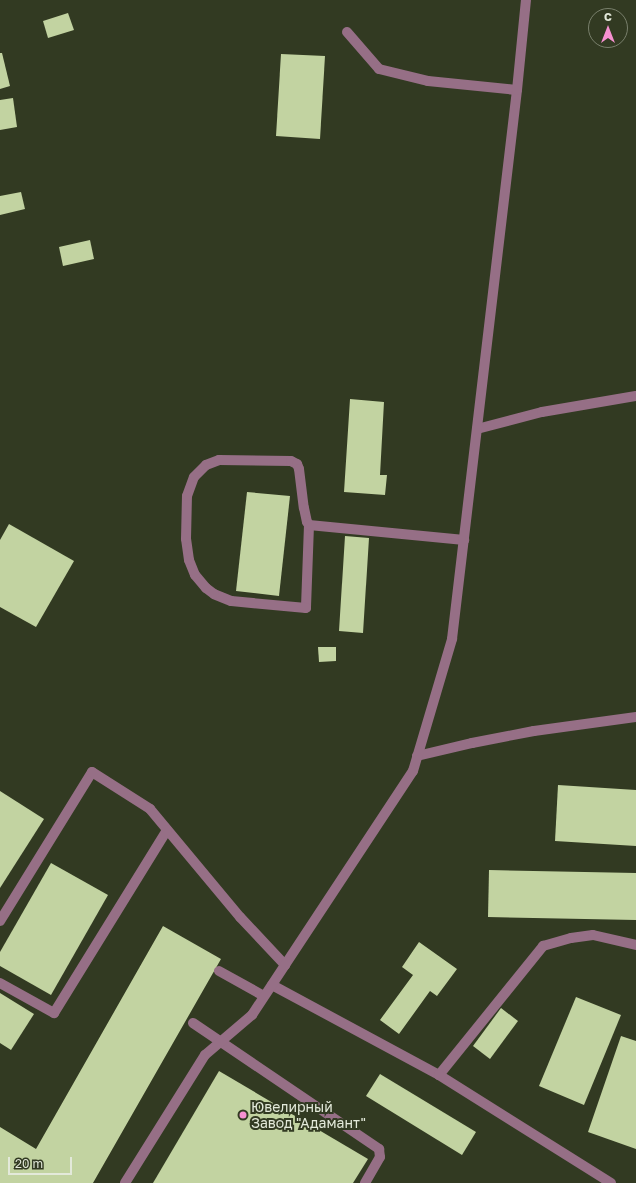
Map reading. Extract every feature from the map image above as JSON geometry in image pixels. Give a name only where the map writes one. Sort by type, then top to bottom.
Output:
[{"type":"street","points":[[125,1183],[205,1055],[252,1015],[413,771],[452,639],[517,90],[526,0]]},
{"type":"street","points":[[348,32],[379,70],[428,81],[517,90]]},
{"type":"street","points":[[477,429],[542,412],[636,396]]},
{"type":"street","points":[[219,460],[291,461],[297,464],[299,470],[304,508],[309,525],[306,608],[231,601],[214,594],[206,588],[195,575],[189,560],[186,539],[187,496],[194,477],[206,465],[219,460]]},
{"type":"street","points":[[309,525],[464,540]]},
{"type":"street","points":[[417,756],[472,743],[534,731],[636,717]]},
{"type":"street","points":[[0,921],[92,772],[150,809],[240,917],[285,965]]},
{"type":"street","points":[[0,983],[54,1013],[167,830]]},
{"type":"street","points":[[439,1075],[543,946],[592,934],[636,944]]},
{"type":"street","points":[[219,971],[264,996]]},
{"type":"street","points":[[272,985],[439,1075],[611,1183]]},
{"type":"street","points":[[193,1023],[222,1041],[379,1149],[380,1157],[365,1183]]},
{"type":"building","points":[[68,13],[74,30],[48,38],[43,21]]},
{"type":"building","points":[[0,53],[2,53],[10,86],[0,89]]},
{"type":"building","points":[[281,54],[325,56],[320,139],[276,136]]},
{"type":"building","points":[[13,98],[17,127],[0,130],[0,100]]},
{"type":"building","points":[[21,192],[25,209],[0,215],[0,196]]},
{"type":"building","points":[[90,240],[94,259],[63,266],[59,247]]},
{"type":"building","points":[[350,399],[384,402],[380,475],[387,475],[385,495],[344,492]]},
{"type":"building","points":[[247,492],[290,496],[279,596],[236,591]]},
{"type":"building","points":[[9,524],[74,561],[36,627],[0,607],[0,540]]},
{"type":"building","points":[[345,536],[369,538],[363,633],[339,631]]},
{"type":"building","points":[[318,647],[336,647],[336,661],[319,662]]},
{"type":"building","points":[[558,785],[636,790],[636,846],[555,841]]},
{"type":"building","points":[[0,791],[44,819],[0,888]]},
{"type":"building","points":[[51,863],[108,895],[51,995],[0,966],[0,952]]},
{"type":"building","points":[[489,870],[636,873],[636,920],[488,917]]},
{"type":"building","points":[[163,926],[221,959],[93,1183],[0,1183],[0,1127],[36,1149]]},
{"type":"building","points":[[419,942],[457,969],[437,996],[430,991],[399,1034],[380,1020],[413,975],[402,967]]},
{"type":"building","points":[[0,993],[34,1014],[11,1050],[0,1043]]},
{"type":"building","points":[[576,997],[621,1015],[584,1105],[539,1086]]},
{"type":"building","points":[[501,1008],[518,1021],[490,1059],[473,1046]]},
{"type":"building","points":[[621,1036],[636,1041],[636,1149],[588,1132]]},
{"type":"building","name":"Ювелирный Завод \"Адамант\"","points":[[219,1071],[368,1159],[353,1183],[153,1183]]},
{"type":"building","points":[[380,1074],[476,1132],[462,1155],[366,1096]]},
{"type":"place","name":"Ювелирный Завод \"Адамант\"","points":[[243,1115]]}]
